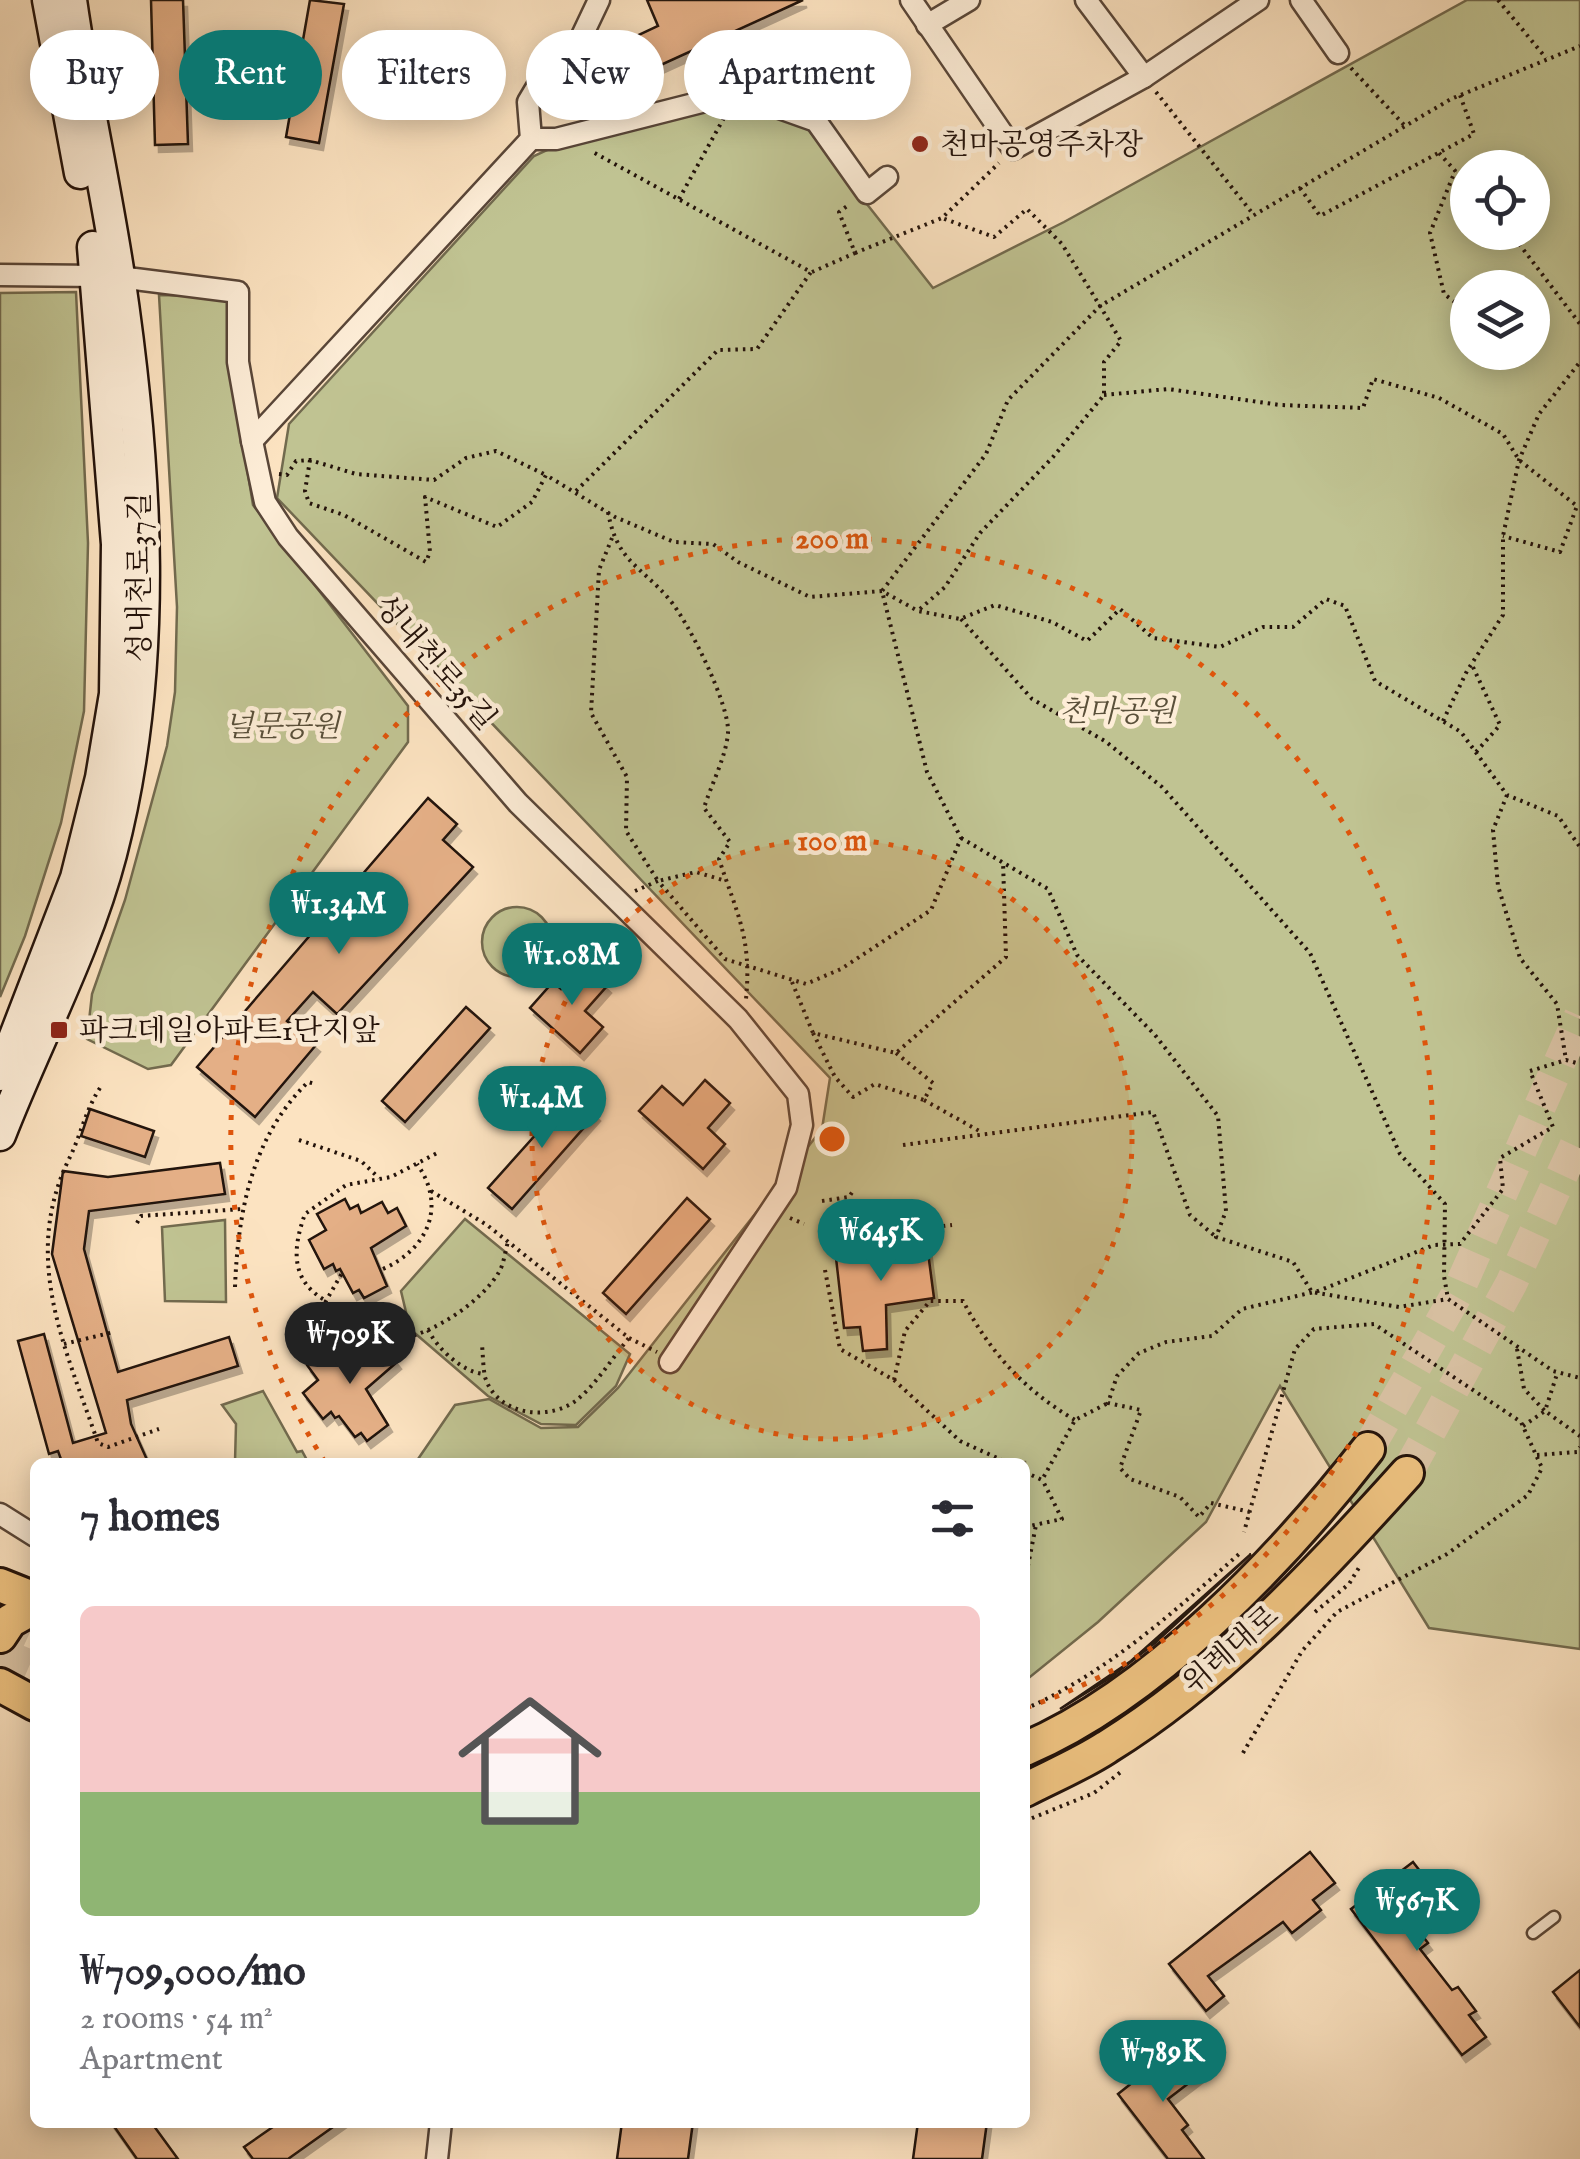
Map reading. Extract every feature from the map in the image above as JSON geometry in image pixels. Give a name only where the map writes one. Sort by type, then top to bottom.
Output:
[{"type":"main road","name":"성내천로37길","points":[[48,0],[108,276]]},
{"type":"main road","name":"성내천로37길","points":[[0,1135],[13,1063],[111,854],[136,705],[144,628],[144,557],[71,0]]},
{"type":"main road","name":"위례대로","points":[[1030,1746],[1104,1705],[1177,1647],[1306,1529],[1368,1449]]},
{"type":"main road","name":"위례대로","points":[[1030,1787],[1108,1747],[1234,1650],[1333,1555],[1407,1473]]},
{"type":"main road","points":[[0,1585],[30,1597]]},
{"type":"main road","points":[[0,1636],[10,1621],[30,1611]]},
{"type":"street","points":[[530,140],[528,102],[550,65],[580,40],[599,0]]},
{"type":"street","points":[[911,0],[1013,149],[1144,77],[1258,0]]},
{"type":"street","points":[[927,25],[969,0]]},
{"type":"street","points":[[1086,0],[1144,77]]},
{"type":"street","points":[[1301,0],[1338,53]]},
{"type":"street","points":[[252,442],[530,140],[556,139],[684,107]]},
{"type":"street","points":[[813,120],[866,192],[887,177]]},
{"type":"street","points":[[0,274],[108,276]]},
{"type":"street","name":"성내천로35길","points":[[108,276],[238,292],[238,362],[252,442],[265,502],[288,537],[518,802],[744,1026],[798,1094],[802,1124],[786,1188],[672,1358]]},
{"type":"street","points":[[0,1514],[30,1533]]},
{"type":"street","points":[[436,2159],[440,2128]]},
{"type":"lane","points":[[1533,1933],[1554,1916]]},
{"type":"path","points":[[1498,0],[1546,59]]},
{"type":"path","points":[[882,591],[986,454],[1008,400],[1100,306],[1460,95],[1580,46]]},
{"type":"path","points":[[1338,53],[1406,126]]},
{"type":"path","points":[[1144,77],[1253,214]]},
{"type":"path","points":[[1300,188],[1320,216],[1474,134],[1460,95]]},
{"type":"path","points":[[679,199],[723,120]]},
{"type":"path","points":[[556,139],[593,152],[811,272]]},
{"type":"path","points":[[576,491],[718,350],[757,349],[811,272],[942,218],[1013,149]]},
{"type":"path","points":[[1438,152],[1450,165]]},
{"type":"path","points":[[1450,185],[1430,233],[1444,294],[1450,298]]},
{"type":"path","points":[[855,254],[839,212],[866,192]]},
{"type":"path","points":[[918,611],[945,587],[980,533],[1053,457],[1104,395],[1104,362],[1120,341],[1062,244],[1027,209],[994,237],[942,218]]},
{"type":"path","points":[[1524,250],[1580,324]]},
{"type":"path","points":[[1443,722],[1472,664],[1503,615],[1504,536],[1519,460],[1540,414],[1580,362]]},
{"type":"path","points":[[1104,395],[1168,389],[1280,406],[1363,408],[1373,379],[1439,398],[1503,434],[1519,460],[1578,504],[1560,552],[1504,536]]},
{"type":"path","points":[[286,474],[296,461],[310,460],[356,474],[434,480],[466,458],[496,450],[546,474],[608,512],[674,542],[714,544],[738,562],[810,597],[882,591],[918,611],[960,619],[995,605],[1052,622],[1087,642],[1120,608],[1153,638],[1220,647],[1263,627],[1293,627],[1326,599],[1345,606],[1375,681],[1461,732],[1507,796],[1558,816],[1580,847]]},
{"type":"path","points":[[310,460],[305,490],[309,503],[344,514],[426,562],[430,552],[426,497],[434,497],[497,527],[532,502],[546,474]]},
{"type":"path","points":[[608,512],[612,538],[634,570],[668,598],[701,648],[729,731],[704,808],[730,842],[719,859],[743,918],[750,965],[744,1026]]},
{"type":"path","points":[[612,538],[599,570],[592,713],[626,777],[626,831],[658,881],[725,959],[806,984],[841,968],[931,910],[961,838]]},
{"type":"path","points":[[882,591],[927,772],[961,838],[1048,889],[1077,954],[1155,1035],[1218,1116],[1226,1212],[1216,1237]]},
{"type":"path","points":[[960,619],[1032,699],[1105,741],[1162,788],[1310,953],[1400,1154],[1445,1204],[1444,1276],[1448,1299]]},
{"type":"path","points":[[1472,664],[1500,725],[1476,752]]},
{"type":"path","points":[[1507,796],[1493,830],[1498,886],[1520,958],[1557,1004],[1566,1060]]},
{"type":"path","points":[[896,1053],[1006,958],[1003,861]]},
{"type":"path","points":[[658,881],[696,872],[726,881]]},
{"type":"path","points":[[792,982],[835,1076],[853,1097],[875,1084],[924,1100],[984,1134]]},
{"type":"path","points":[[813,1033],[896,1053],[933,1083],[924,1100]]},
{"type":"path","points":[[1108,1403],[1117,1376],[1139,1353],[1166,1342],[1212,1336],[1242,1309],[1312,1292],[1446,1244],[1460,1244],[1503,1189],[1500,1158],[1553,1127],[1530,1071],[1566,1060],[1580,1064]]},
{"type":"path","points":[[236,1286],[242,1209],[258,1152],[295,1094],[308,1082],[315,1084]]},
{"type":"path","points":[[100,1088],[85,1111],[68,1162],[62,1168],[46,1255],[51,1306],[98,1443],[108,1447],[160,1429]]},
{"type":"path","points":[[903,1145],[1153,1112],[1190,1215],[1216,1237],[1293,1262],[1312,1292],[1398,1306],[1448,1299],[1518,1349],[1557,1372],[1580,1378]]},
{"type":"path","points":[[299,1140],[361,1161],[380,1179]]},
{"type":"path","points":[[323,1299],[306,1289],[299,1278],[296,1256],[305,1214],[346,1186],[380,1179],[439,1152]]},
{"type":"path","points":[[417,1164],[431,1191],[508,1242],[630,1338],[672,1358]]},
{"type":"path","points":[[382,1269],[416,1249],[430,1225],[431,1191]]},
{"type":"path","points":[[822,1201],[849,1196],[854,1191]]},
{"type":"path","points":[[136,1223],[141,1216],[242,1209]]},
{"type":"path","points":[[793,1220],[804,1224]]},
{"type":"path","points":[[846,1238],[952,1225]]},
{"type":"path","points":[[333,1328],[360,1336],[404,1338],[427,1328],[455,1314],[480,1294],[500,1271],[508,1242]]},
{"type":"path","points":[[824,1270],[840,1349],[894,1380],[960,1441],[997,1458]]},
{"type":"path","points":[[314,1322],[323,1299],[342,1273]]},
{"type":"path","points":[[894,1380],[905,1330],[930,1301],[963,1301],[986,1345],[1042,1401],[1075,1420]]},
{"type":"path","points":[[427,1328],[444,1352],[466,1368],[485,1374]]},
{"type":"path","points":[[64,1344],[114,1332]]},
{"type":"path","points":[[482,1345],[485,1374],[496,1394],[526,1412],[564,1408],[589,1388],[630,1338]]},
{"type":"path","points":[[1518,1349],[1524,1389],[1545,1411],[1580,1436]]},
{"type":"path","points":[[1522,1427],[1545,1411],[1557,1372]]},
{"type":"path","points":[[1042,1480],[1075,1420],[1108,1403],[1141,1410],[1120,1468],[1130,1479],[1180,1496],[1199,1517],[1211,1503],[1250,1512]]},
{"type":"path","points":[[1536,1455],[1579,1452]]},
{"type":"path","points":[[1030,1474],[1042,1480],[1062,1519],[1030,1526]]},
{"type":"path","points":[[1030,1556],[1036,1525]]},
{"type":"path","points":[[1030,1707],[1161,1624],[1242,1552]]},
{"type":"green space","name":"천마공원","points":[[1467,0],[1580,0],[1580,1649],[1429,1628],[1280,1386],[1206,1522],[1098,1622],[1030,1677],[1030,1458],[419,1458],[455,1405],[489,1399],[541,1428],[578,1427],[618,1388],[822,1129],[830,1078],[277,498],[289,424],[534,156],[573,138],[684,114],[684,120],[783,120],[807,128],[933,288],[1064,222]]},
{"type":"green space","points":[[76,292],[88,543],[84,711],[61,823],[25,936],[0,997],[0,293]]},
{"type":"green space","name":"널문공원","points":[[159,295],[230,297],[230,364],[253,505],[408,706],[408,742],[171,1065],[148,1069],[87,1039],[92,994],[125,900],[167,746],[175,692],[177,607]]},
{"type":"green space","points":[[517,907],[541,918],[552,942],[541,966],[517,977],[493,966],[482,942],[493,918]]},
{"type":"green space","points":[[465,1219],[630,1354],[616,1386],[576,1425],[541,1424],[488,1396],[410,1329],[401,1291]]},
{"type":"green space","points":[[225,1220],[226,1302],[165,1301],[162,1227]]},
{"type":"green space","points":[[263,1391],[297,1452],[302,1451],[306,1458],[235,1458],[236,1424],[222,1405]]},
{"type":"building","points":[[151,0],[183,0],[179,120],[187,120],[188,144],[155,145],[154,120],[159,120],[159,30],[152,30]]},
{"type":"building","points":[[310,0],[344,4],[319,143],[286,137],[289,120],[322,120],[322,30],[305,30]]},
{"type":"building","points":[[647,0],[803,0],[737,30],[684,30],[684,54],[664,63],[664,30],[649,30],[658,26]]},
{"type":"building","points":[[428,798],[457,824],[443,840],[473,867],[337,1014],[313,992],[287,1021],[316,1045],[255,1117],[197,1067]]},
{"type":"building","points":[[583,964],[607,986],[585,1011],[603,1027],[580,1053],[530,1008],[553,982],[561,989]]},
{"type":"building","points":[[466,1007],[490,1028],[405,1122],[382,1101]]},
{"type":"building","points":[[705,1080],[730,1103],[708,1128],[725,1144],[703,1169],[639,1111],[662,1086],[683,1105]]},
{"type":"building","points":[[573,1093],[596,1114],[512,1209],[488,1188]]},
{"type":"building","points":[[90,1109],[154,1131],[145,1157],[81,1136]]},
{"type":"building","points":[[220,1163],[225,1194],[89,1211],[84,1249],[118,1372],[229,1337],[238,1366],[127,1400],[131,1424],[146,1458],[61,1458],[58,1451],[49,1454],[18,1341],[44,1334],[73,1443],[106,1433],[52,1254],[63,1171],[108,1177]]},
{"type":"building","points":[[687,1198],[710,1219],[626,1314],[603,1293]]},
{"type":"building","points":[[345,1199],[350,1209],[358,1205],[361,1213],[382,1202],[388,1213],[397,1208],[406,1226],[371,1248],[387,1286],[364,1298],[359,1290],[353,1293],[340,1269],[336,1271],[333,1264],[324,1269],[309,1240],[326,1230],[317,1214]]},
{"type":"building","points":[[926,1237],[934,1298],[886,1305],[887,1349],[863,1351],[860,1327],[844,1328],[835,1249]]},
{"type":"building","points":[[369,1342],[376,1352],[384,1346],[397,1362],[366,1389],[388,1425],[367,1441],[361,1433],[355,1437],[339,1416],[335,1418],[331,1412],[323,1419],[303,1393],[318,1380],[307,1365],[331,1346],[338,1355],[345,1350],[350,1356]]},
{"type":"building","points":[[1251,1554],[1155,1643],[1110,1678],[1060,1709],[1131,1661]]},
{"type":"building","points":[[1310,1852],[1335,1883],[1313,1900],[1321,1910],[1292,1933],[1283,1922],[1208,1976],[1224,1996],[1206,2011],[1169,1964]]},
{"type":"building","points":[[1413,1862],[1433,1888],[1408,1908],[1407,1916],[1428,1943],[1420,1949],[1452,1990],[1458,1987],[1476,2011],[1469,2015],[1486,2037],[1462,2055],[1351,1909]]},
{"type":"building","points":[[1580,1970],[1580,2027],[1553,1992]]},
{"type":"building","points":[[1176,2048],[1198,2076],[1168,2099],[1188,2125],[1182,2130],[1204,2159],[1168,2159],[1118,2094]]},
{"type":"building","points":[[115,2128],[155,2128],[178,2159],[137,2159]]},
{"type":"building","points":[[271,2128],[332,2128],[288,2159],[253,2159],[244,2147]]},
{"type":"building","points":[[621,2128],[692,2128],[688,2159],[617,2159]]},
{"type":"building","points":[[917,2128],[986,2128],[982,2159],[913,2159]]},
{"type":"tunnel","points":[[1368,1449],[1457,1294],[1580,1016]]},
{"type":"tunnel","points":[[1407,1473],[1511,1284],[1580,1136]]},
{"type":"tunnel","points":[[0,1621],[30,1635]]},
{"type":"tunnel","points":[[0,1653],[30,1666]]},
{"type":"place","name":"천마공영주차장","points":[[920,144]]},
{"type":"place","name":"파크데일아파트1단지앞","points":[[59,1030]]}]
